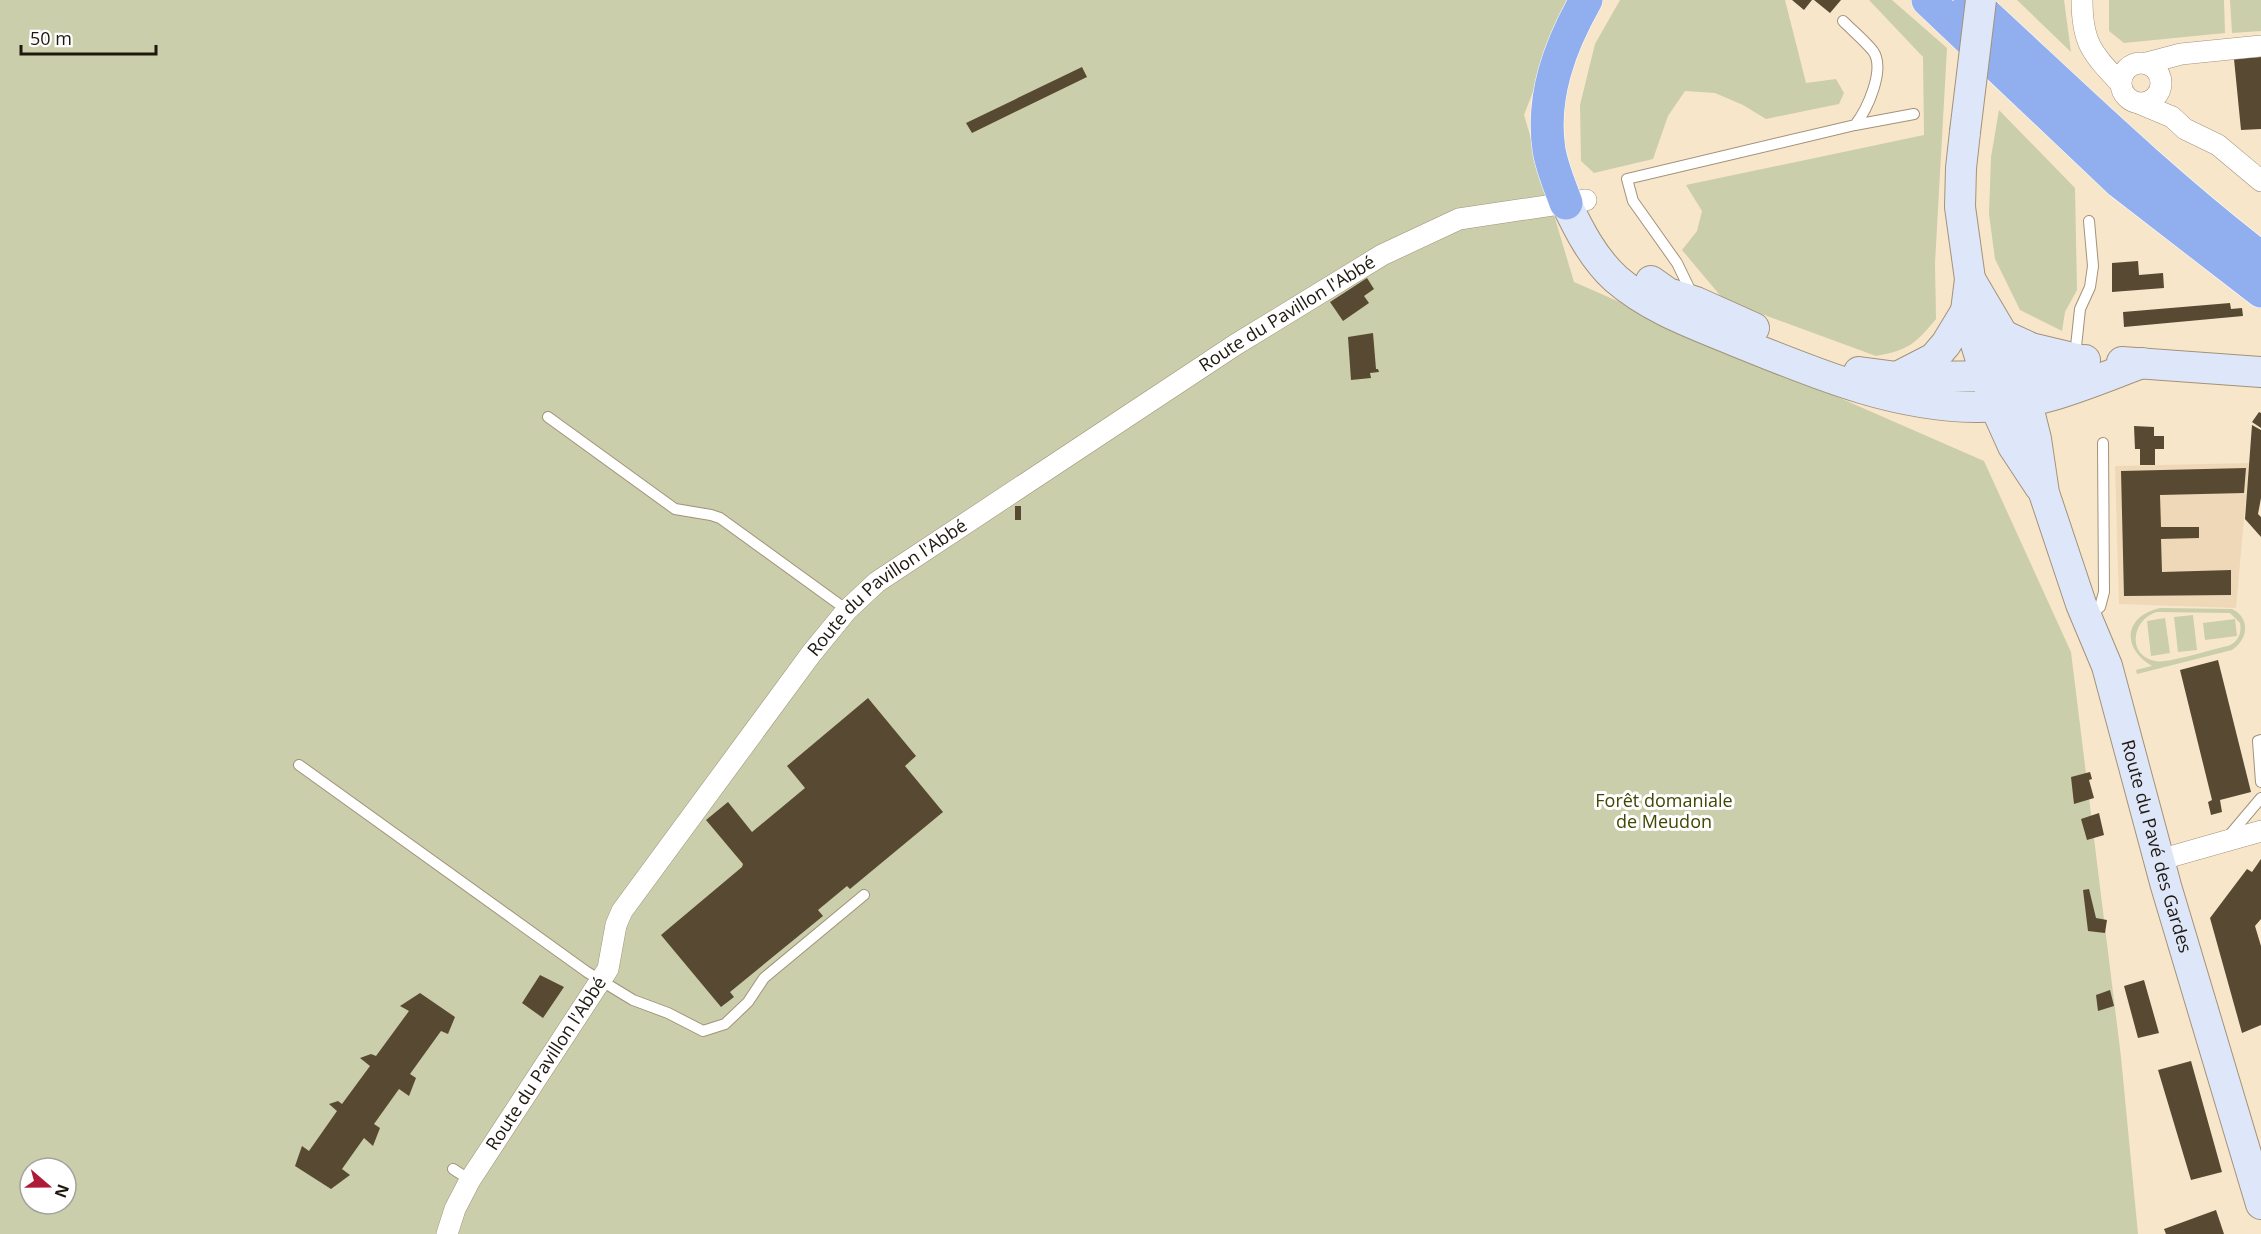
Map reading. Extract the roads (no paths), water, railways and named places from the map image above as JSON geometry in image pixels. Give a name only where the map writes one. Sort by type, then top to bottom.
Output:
[{"type":"highway","points":[[1576,202],[1549,149],[1548,106],[1553,74],[1586,0]]},
{"type":"highway","points":[[1576,202],[1569,143],[1567,96],[1575,58],[1591,23],[1607,0]]},
{"type":"highway","points":[[1911,0],[1930,18],[1964,14]]},
{"type":"highway","points":[[1928,0],[1964,14],[2215,223],[2261,258]]},
{"type":"highway","points":[[1964,14],[2120,182],[2261,291]]},
{"type":"main road","name":"Route du Pavé des Gardes","points":[[1981,0],[1961,168],[1960,207],[1970,279],[1966,311],[1995,406],[2013,446],[2044,493]]},
{"type":"main road","points":[[1576,202],[1598,225],[1625,262],[1668,293],[1696,302],[1841,367],[1868,374],[1897,377],[1986,377],[2017,376],[2080,360]]},
{"type":"main road","points":[[1576,202],[1584,239],[1594,255],[1616,279],[1666,313],[1825,377],[1884,395],[1926,404],[1977,407],[2027,403],[2142,363]]},
{"type":"main road","name":"Route du Pavé des Gardes","points":[[1970,279],[2003,335],[2027,403],[2036,439],[2044,493],[2087,618],[2107,666],[2159,860],[2261,1204]]},
{"type":"main road","points":[[1897,377],[1934,358],[1946,344],[1966,311]]},
{"type":"main road","points":[[2003,335],[2031,348],[2080,360],[2261,372]]},
{"type":"street","points":[[2082,0],[2084,33],[2100,62],[2132,71],[2158,71],[2172,117]]},
{"type":"street","points":[[2261,46],[2181,54],[2132,71],[2121,89],[2129,100],[2172,117],[2185,129],[2218,145],[2261,181]]},
{"type":"street","points":[[2141,104],[2154,99],[2170,68],[2181,54]]},
{"type":"street","name":"Route du Pavillon l'Abbé","points":[[447,1234],[462,1175],[608,969],[616,926],[622,911],[811,654],[847,610],[877,582],[1235,345],[1382,255],[1459,219],[1576,202]]},
{"type":"street","points":[[2159,860],[2261,831]]},
{"type":"lane","points":[[1843,21],[1875,53],[1878,70],[1866,111],[1855,125]]},
{"type":"lane","points":[[1696,302],[1677,263],[1633,201],[1627,179],[1855,125],[1914,114]]},
{"type":"lane","points":[[2080,360],[2080,309],[2090,287],[2093,266],[2089,221]]},
{"type":"lane","points":[[548,417],[675,509],[720,518],[847,610]]},
{"type":"lane","points":[[2087,618],[2100,607],[2104,592],[2103,443]]},
{"type":"lane","points":[[2261,740],[2258,741],[2261,782]]},
{"type":"lane","points":[[299,765],[529,931],[602,980],[633,1000],[668,1013],[703,1031],[725,1024],[747,1002],[764,978],[864,895]]},
{"type":"lane","points":[[2225,840],[2261,798]]},
{"type":"park label","name":"Forêt domaniale de Meudon","points":[[1664,811]]}]
